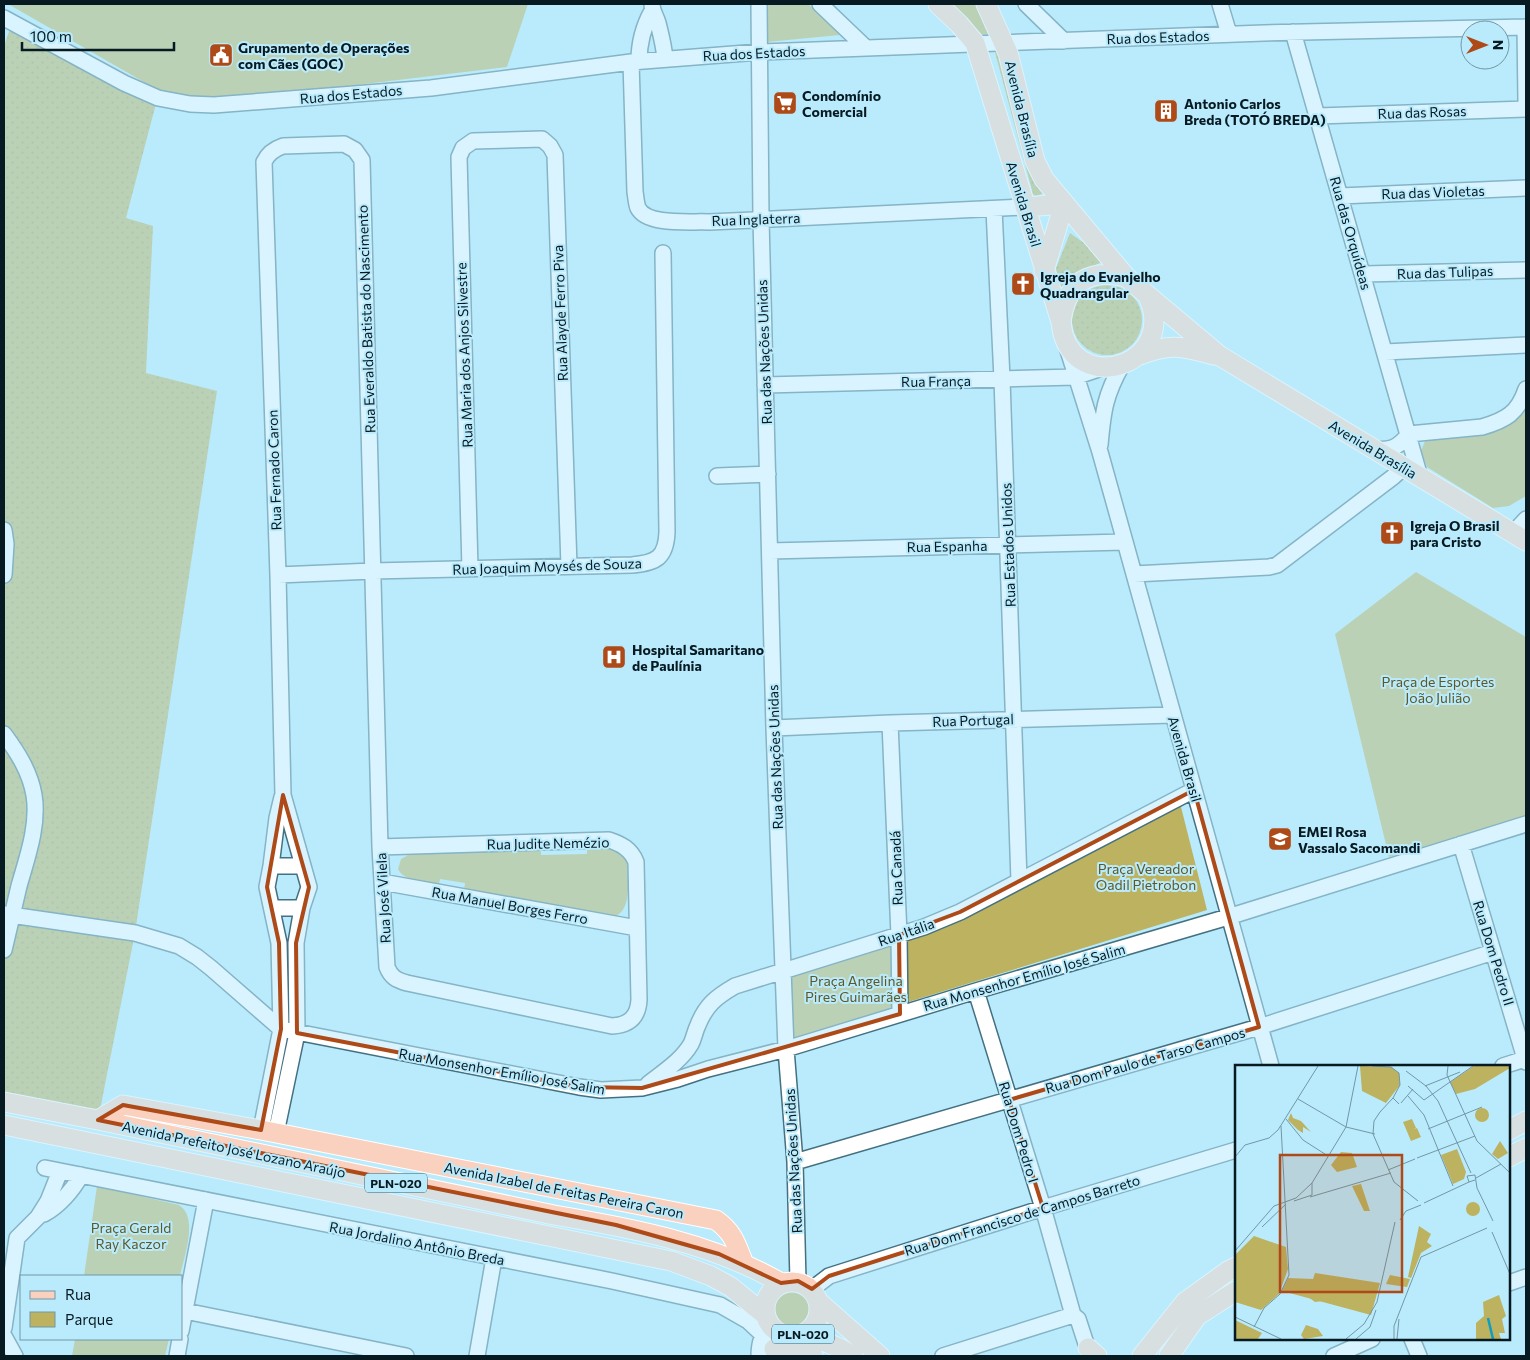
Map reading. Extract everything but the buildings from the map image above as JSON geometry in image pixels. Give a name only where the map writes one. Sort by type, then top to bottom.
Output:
[{"type":"main road","points":[[938,4],[975,43]]},
{"type":"main road","name":"Avenida Brasília","points":[[986,4],[1008,53],[1035,162],[1044,179],[1126,277]]},
{"type":"main road","name":"Avenida Brasil","points":[[975,43],[1062,330]]},
{"type":"main road","points":[[1025,207],[1064,204],[1044,271]]},
{"type":"main road","points":[[1110,273],[1126,277],[1147,295],[1152,305],[1154,328],[1145,348],[1122,363],[1092,365],[1080,359],[1071,349],[1062,330],[1063,306],[1070,292],[1081,281],[1095,275],[1110,273]]},
{"type":"main road","name":"Avenida Brasília","points":[[1147,295],[1220,356],[1520,537]]},
{"type":"main road","name":"Avenida Brasília","points":[[1122,363],[1156,349],[1169,347],[1183,347],[1220,356]]},
{"type":"main road","name":"Avenida Prefeito José Lozano Araújo","points":[[4,1102],[554,1216],[616,1226],[685,1243],[744,1264],[803,1289],[880,1356]]},
{"type":"main road","name":"Avenida Izabel de Freitas Pereira Caron","points":[[98,1120],[124,1105],[269,1131],[716,1220],[727,1228],[733,1236],[744,1264]]},
{"type":"main road","points":[[1510,1129],[1526,1121]]},
{"type":"main road","name":"Avenida Prefeito José Lozano Araújo","points":[[4,1125],[670,1261],[711,1276],[731,1287],[767,1339]]},
{"type":"main road","points":[[1510,1156],[1526,1148]]},
{"type":"main road","points":[[1141,1354],[1185,1302],[1232,1269],[1235,1286]]},
{"type":"main road","name":"PLN-020","points":[[767,1339],[766,1300],[775,1287],[803,1289],[820,1312],[817,1322],[811,1329],[798,1335]]},
{"type":"main road","points":[[1169,1356],[1197,1316],[1235,1292]]},
{"type":"main road","name":"PLN-020","points":[[767,1339],[777,1332],[785,1335],[820,1339],[853,1356]]},
{"type":"main road","points":[[767,1339],[813,1356]]},
{"type":"street","name":"Rua das Nações Unidas","points":[[758,4],[761,219],[774,728],[786,1050],[803,1289]]},
{"type":"street","points":[[820,4],[865,48]]},
{"type":"street","points":[[1026,4],[1064,40]]},
{"type":"street","points":[[1220,4],[1229,34]]},
{"type":"street","points":[[652,7],[659,26],[665,59]]},
{"type":"street","points":[[635,62],[643,31],[652,7]]},
{"type":"street","name":"Rua dos Estados","points":[[4,18],[124,83],[158,98],[190,104],[242,104],[431,88],[635,62],[759,52],[1229,34],[1526,27]]},
{"type":"street","points":[[1526,27],[1526,102]]},
{"type":"street","name":"Rua das Orquídeas","points":[[1293,32],[1364,274],[1420,477]]},
{"type":"street","name":"Rua Inglaterra","points":[[635,62],[635,192],[638,208],[646,216],[658,221],[709,222],[1025,207]]},
{"type":"street","name":"Rua das Rosas","points":[[1318,116],[1526,109]]},
{"type":"street","name":"Rua Alayde Ferro Piva","points":[[468,143],[473,141],[542,139],[550,146],[555,156],[569,566]]},
{"type":"street","name":"Rua Maria dos Anjos Silvestre","points":[[468,143],[463,148],[459,157],[470,569]]},
{"type":"street","name":"Rua Everaldo Batista do Nascimento","points":[[276,149],[283,146],[344,144],[355,150],[362,160],[373,571]]},
{"type":"street","name":"Rua Fernado Caron","points":[[269,1131],[297,1033],[296,942],[302,908],[309,887],[283,795],[278,575],[264,162],[267,155],[276,149]]},
{"type":"street","name":"Rua das Violetas","points":[[1340,196],[1526,188]]},
{"type":"street","name":"Rua Estados Unidos","points":[[994,209],[1020,880]]},
{"type":"street","name":"Rua Joaquim Moysés de Souza","points":[[278,575],[632,565],[654,561],[662,554],[667,543],[663,253]]},
{"type":"street","name":"Rua das Tulipas","points":[[1364,274],[1526,270]]},
{"type":"street","name":"Avenida Brasil","points":[[1062,330],[1075,378],[1100,452],[1271,1065]]},
{"type":"street","points":[[1384,352],[1526,345]]},
{"type":"street","name":"Rua França","points":[[766,385],[1075,378],[1122,363]]},
{"type":"street","name":"Avenida Brasil","points":[[1100,452],[1107,395],[1122,363]]},
{"type":"street","points":[[1373,449],[1386,450],[1395,447],[1409,434],[1482,427],[1493,424],[1513,413],[1522,402],[1526,389]]},
{"type":"street","points":[[1134,574],[1277,565],[1394,477],[1404,467]]},
{"type":"street","points":[[717,476],[768,474]]},
{"type":"street","points":[[1520,537],[1526,519]]},
{"type":"street","points":[[4,530],[6,544],[4,575]]},
{"type":"street","name":"Rua Espanha","points":[[770,550],[1124,542]]},
{"type":"street","name":"Rua José Vilela","points":[[373,571],[380,847],[387,967],[391,976],[398,981],[612,1026],[625,1024],[632,1020]]},
{"type":"street","name":"Rua Portugal","points":[[774,728],[1173,715]]},
{"type":"street","name":"Rua Canadá","points":[[890,723],[899,935],[900,1014]]},
{"type":"street","points":[[4,734],[23,762],[34,797],[35,811],[30,842],[8,914],[4,950]]},
{"type":"street","name":"Rua Itália","points":[[642,1088],[674,1064],[691,1044],[708,1005],[735,986],[924,927],[960,912],[1194,790]]},
{"type":"street","name":"Rua Fernado Caron","points":[[269,1131],[281,1029],[279,943],[267,887],[276,818],[283,795]]},
{"type":"street","name":"Rua Monsenhor Emílio José Salim","points":[[281,1029],[587,1088],[601,1090],[642,1088],[708,1069],[786,1050],[976,991],[1228,917],[1526,824]]},
{"type":"street","name":"Rua Judite Nemézio","points":[[380,847],[609,840],[620,843],[633,854],[636,862],[639,1000],[638,1010],[632,1020]]},
{"type":"street","name":"Rua Dom Pedro II","points":[[1461,844],[1526,1060]]},
{"type":"street","points":[[271,866],[303,866]]},
{"type":"street","name":"Rua Manuel Borges Ferro","points":[[382,882],[638,928]]},
{"type":"street","points":[[272,908],[302,908]]},
{"type":"street","points":[[8,914],[135,932],[179,946],[212,968],[281,1029]]},
{"type":"street","name":"Rua Dom Paulo de Tarso Campos","points":[[795,1162],[1259,1027],[1493,952]]},
{"type":"street","name":"Rua Dom Pedro I","points":[[976,991],[1043,1208],[1073,1315],[1078,1319],[1091,1354]]},
{"type":"street","points":[[691,1044],[695,1058],[708,1069]]},
{"type":"street","points":[[1507,1065],[1526,1060]]},
{"type":"street","name":"Rua Dom Francisco de Campos Barreto","points":[[803,1289],[829,1276],[1043,1208],[1235,1150]]},
{"type":"street","name":"Rua Jordalino Antônio Breda","points":[[38,1217],[48,1201],[52,1169],[720,1305],[748,1321],[767,1339]]},
{"type":"street","points":[[4,1328],[11,1237],[38,1217],[52,1210],[74,1187],[81,1175]]},
{"type":"street","points":[[182,1326],[206,1200]]},
{"type":"street","points":[[477,1356],[494,1258]]},
{"type":"street","points":[[1510,1283],[1526,1276]]},
{"type":"street","points":[[185,1311],[406,1356]]},
{"type":"street","points":[[943,1356],[1073,1315]]},
{"type":"street","points":[[4,1336],[15,1356]]},
{"type":"street","points":[[177,1356],[180,1340]]},
{"type":"street","points":[[1334,1356],[1370,1340]]},
{"type":"street","points":[[1412,1340],[1419,1356]]},
{"type":"highlighted area","points":[[1194,790],[1259,1027],[1009,1100],[1043,1208],[829,1276],[812,1289],[798,1281],[781,1283],[719,1254],[616,1225],[98,1120],[123,1105],[261,1130],[281,1029],[279,943],[267,887],[283,795],[309,887],[296,943],[297,1033],[579,1087],[642,1088],[900,1014],[899,935],[960,912]]},
{"type":"green space","points":[[8,4],[528,4],[507,67],[306,91],[211,99],[171,94],[156,89]]},
{"type":"green space","points":[[764,4],[808,4],[840,35],[767,42]]},
{"type":"green space","points":[[949,4],[978,4],[991,35],[980,34]]},
{"type":"green space","points":[[12,23],[158,96],[126,218],[153,226],[146,373],[217,391],[135,933],[98,1120],[4,1103],[4,46]]},
{"type":"green space","points":[[993,45],[999,48],[1044,190],[1042,194],[1035,196],[1033,194]]},
{"type":"green space","points":[[1070,233],[1084,243],[1101,261],[1073,278],[1059,291],[1056,268]]},
{"type":"green space","points":[[1107,285],[1120,288],[1132,295],[1139,307],[1142,320],[1139,333],[1132,345],[1120,352],[1107,355],[1094,352],[1082,345],[1075,333],[1072,320],[1075,307],[1082,295],[1094,288]]},
{"type":"green space","points":[[1526,402],[1526,496],[1509,506],[1493,508],[1427,467],[1421,451],[1425,441],[1447,436]]},
{"type":"green space","name":"Praça de Esportes João Julião","points":[[1416,572],[1526,637],[1526,817],[1389,857],[1335,634]]},
{"type":"green space","name":"Praça Vereador Oadil Pietrobon","points":[[1180,803],[1207,910],[905,1003],[903,942]]},
{"type":"green space","points":[[587,848],[615,850],[620,852],[627,861],[628,894],[626,902],[624,909],[612,918],[464,890],[465,883],[440,879],[439,885],[416,881],[405,877],[398,869],[401,859],[410,854],[541,849],[541,855],[587,854]]},
{"type":"green space","name":"Praça Angelina Pires Guimarães","points":[[895,940],[896,1011],[790,1045],[787,975]]},
{"type":"green space","name":"Praça Gerald Ray Kaczor","points":[[97,1186],[179,1205],[185,1211],[189,1228],[187,1248],[180,1275],[84,1275]]},
{"type":"green space","points":[[792,1288],[807,1294],[813,1309],[807,1324],[792,1330],[777,1324],[771,1309],[777,1294]]},
{"type":"green space","points":[[75,1340],[169,1340],[165,1356],[72,1356]]},
{"type":"place","name":"Grupamento de Operações com Cães (GOC)","points":[[221,55]]},
{"type":"place","name":"Condomínio Comercial","points":[[785,103]]},
{"type":"place","name":"Antonio Carlos Breda (TOTÓ BREDA)","points":[[1166,111]]},
{"type":"place","name":"Igreja do Evanjelho Quadrangular","points":[[1023,284]]},
{"type":"place","name":"Igreja O Brasil para Cristo","points":[[1392,533]]},
{"type":"place","name":"Hospital Samaritano de Paulínia","points":[[614,657]]},
{"type":"place","name":"EMEI Rosa Vassalo Sacomandi","points":[[1280,839]]}]
